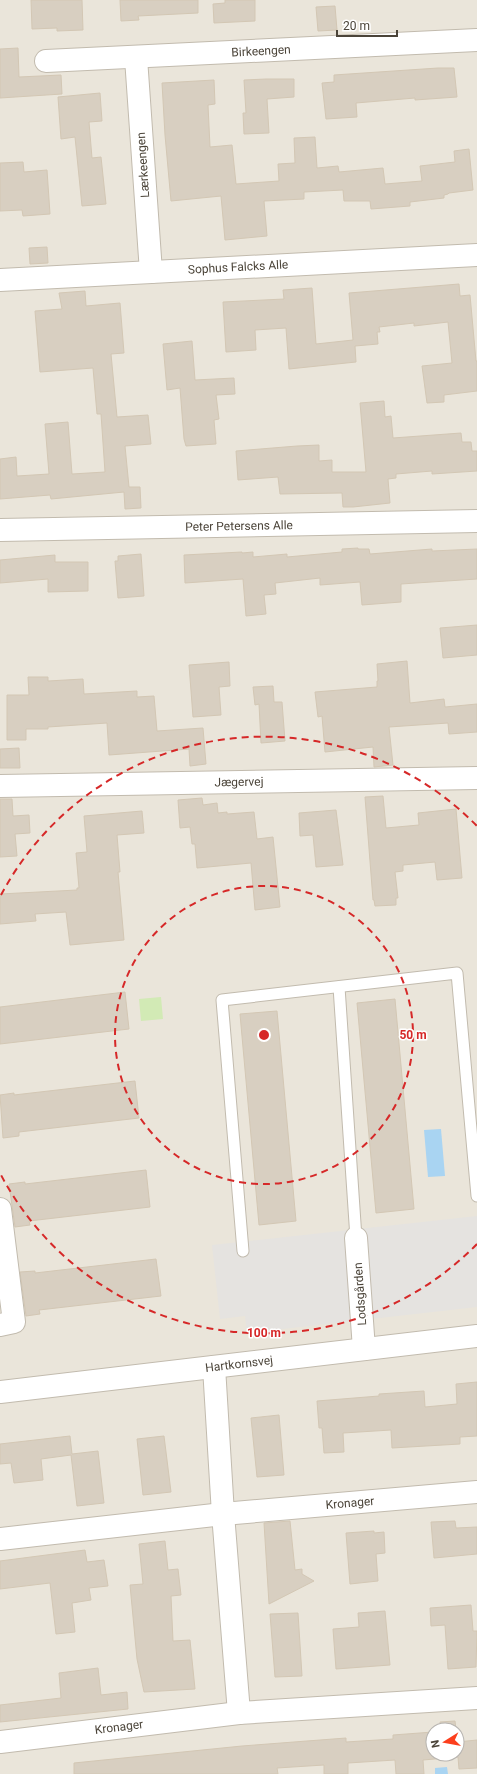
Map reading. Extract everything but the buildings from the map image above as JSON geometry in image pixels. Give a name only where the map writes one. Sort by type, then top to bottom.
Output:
[{"type":"street","name":"Birkeengen","points":[[46,61],[136,58],[477,40]]},
{"type":"street","name":"Lærkeengen","points":[[136,58],[151,272]]},
{"type":"street","name":"Sophus Falcks Alle","points":[[0,280],[477,255]]},
{"type":"street","name":"Peter Petersens Alle","points":[[0,530],[477,521]]},
{"type":"street","name":"Jægervej","points":[[0,786],[477,778]]},
{"type":"street","points":[[0,1209],[14,1322],[0,1325]]},
{"type":"street","name":"Lodsgården","points":[[356,1238],[364,1349]]},
{"type":"street","name":"Hartkornsvej","points":[[0,1392],[477,1336]]},
{"type":"street","points":[[214,1367],[223,1514],[239,1713]]},
{"type":"street","name":"Kronager","points":[[0,1539],[223,1514],[477,1492]]},
{"type":"street","name":"Kronager","points":[[0,1742],[239,1713],[477,1698]]},
{"type":"lane","points":[[242,1251],[222,1000],[457,972],[477,1196]]},
{"type":"lane","points":[[340,987],[356,1238]]},
{"type":"shaded area","points":[[0,0],[477,0],[477,1774],[0,1774]]},
{"type":"shaded area","points":[[477,1216],[477,1307],[247,1333],[245,1316],[220,1319],[212,1245]]},
{"type":"green space","points":[[161,997],[163,1019],[141,1021],[139,999]]},
{"type":"water","points":[[441,1129],[445,1176],[428,1177],[424,1130]]},
{"type":"water","points":[[447,1767],[448,1774],[435,1774],[435,1768]]}]
